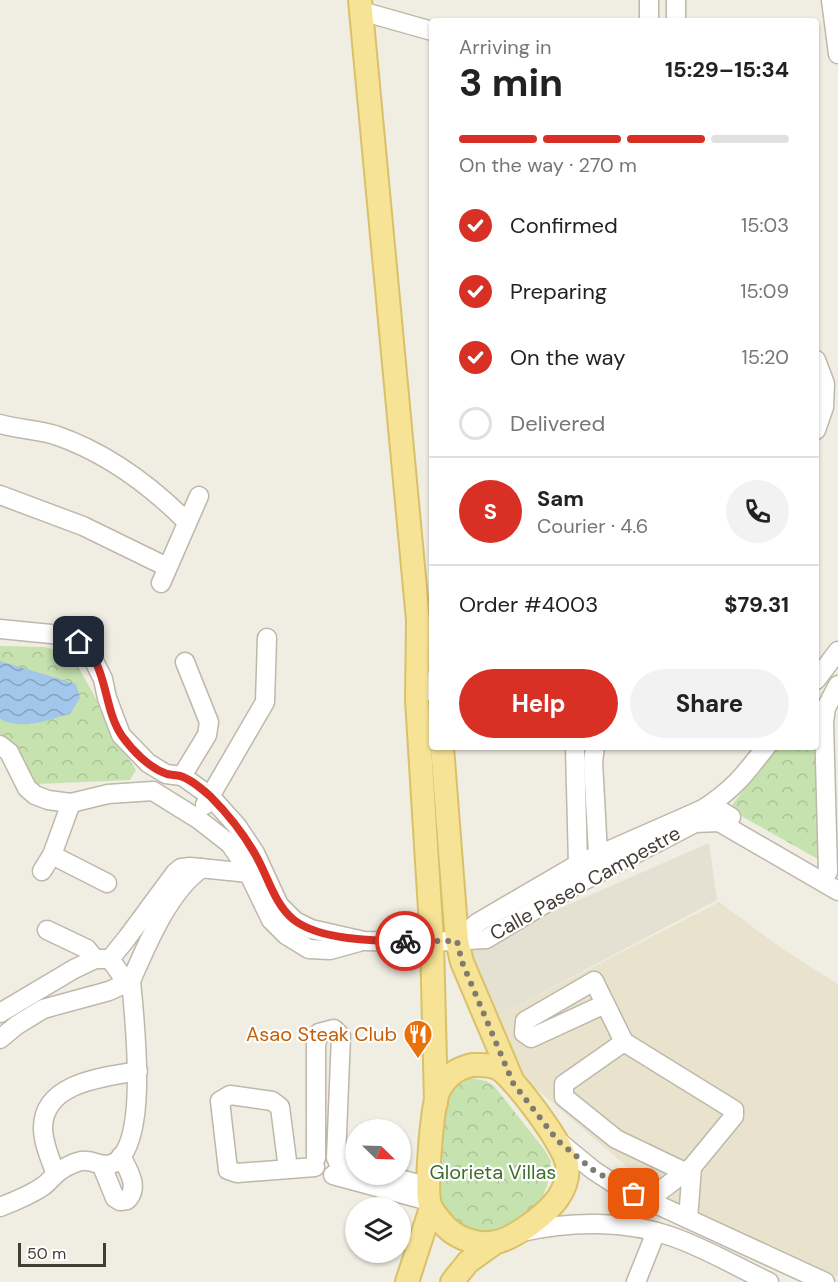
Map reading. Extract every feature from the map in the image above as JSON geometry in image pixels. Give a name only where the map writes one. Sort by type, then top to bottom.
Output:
[{"type":"main road","points":[[361,5],[418,620],[427,652],[417,700],[432,942],[436,1103]]},
{"type":"main road","points":[[442,750],[457,941],[462,962],[513,1083]]},
{"type":"main road","points":[[409,1280],[430,1199],[433,1120],[437,1095],[445,1081],[458,1069],[472,1065],[487,1065],[500,1070],[513,1083],[558,1141],[566,1161],[568,1177],[561,1194],[551,1208],[468,1262],[454,1281]]},
{"type":"main road","points":[[430,1199],[453,1234],[472,1242],[505,1238]]},
{"type":"street","points":[[649,0],[649,18]]},
{"type":"street","points":[[676,0],[676,18]]},
{"type":"street","points":[[831,0],[838,54]]},
{"type":"street","points":[[361,5],[429,30]]},
{"type":"street","points":[[819,368],[825,384],[824,407],[819,421]]},
{"type":"street","points":[[0,424],[54,435],[93,452],[132,475],[164,499],[187,522]]},
{"type":"street","points":[[0,495],[121,543],[164,575],[199,496]]},
{"type":"street","points":[[0,629],[61,635],[79,642],[88,649],[103,679],[107,698],[121,735],[148,763],[210,796],[237,826],[256,872]]},
{"type":"street","points":[[198,819],[265,702],[267,638]]},
{"type":"street","points":[[819,676],[838,651]]},
{"type":"street","points":[[153,791],[159,777],[174,775],[207,735],[209,728],[209,722],[185,662]]},
{"type":"street","points":[[417,700],[429,685]]},
{"type":"street","points":[[834,880],[824,722],[826,708],[838,685]]},
{"type":"street","points":[[0,745],[9,752],[27,788],[36,795],[48,800],[71,803],[108,794],[153,791],[198,819],[230,844],[256,872]]},
{"type":"street","points":[[574,750],[581,872]]},
{"type":"street","points":[[595,750],[593,762],[601,862]]},
{"type":"street","name":"Calle Paseo Campestre","points":[[256,872],[279,905],[295,921],[311,929],[364,941],[432,942],[486,939],[581,872],[703,809],[726,794],[741,780],[764,750]]},
{"type":"street","points":[[42,871],[52,855],[71,803]]},
{"type":"street","points":[[703,809],[722,811],[834,880]]},
{"type":"street","name":"Calle Paseo Campestre","points":[[601,862],[695,823],[719,822],[834,880]]},
{"type":"street","points":[[52,855],[107,883]]},
{"type":"street","points":[[0,1013],[74,969],[102,959],[127,938],[175,873],[182,868],[256,872]]},
{"type":"street","points":[[0,1207],[43,1187],[56,1172],[75,1163],[86,1161],[102,1166],[114,1163],[126,1148],[134,1127],[138,1071],[132,981],[145,948],[173,900],[190,876],[202,868]]},
{"type":"street","points":[[47,930],[87,949],[132,981]]},
{"type":"street","points":[[0,1039],[43,1009],[109,991],[132,981]]},
{"type":"street","points":[[605,1004],[624,1042],[734,1110],[734,1116],[689,1171],[648,1200]]},
{"type":"street","points":[[333,1029],[341,1036],[341,1166],[324,1177],[316,1172],[315,1163],[316,1045],[319,1033],[333,1029]]},
{"type":"street","points":[[624,1042],[564,1084],[564,1097],[616,1139],[689,1171]]},
{"type":"street","points":[[56,1172],[46,1145],[43,1127],[46,1111],[59,1096],[72,1087],[91,1079],[138,1071]]},
{"type":"street","points":[[288,1169],[280,1107],[272,1101],[230,1095],[220,1101],[228,1170],[237,1173],[288,1169],[315,1163]]},
{"type":"street","points":[[558,1141],[593,1170],[619,1187],[825,1282]]},
{"type":"street","points":[[102,1166],[115,1198],[120,1201],[127,1200],[132,1195],[134,1185],[121,1156]]},
{"type":"street","points":[[341,1166],[430,1199]]},
{"type":"street","points":[[688,1219],[689,1171]]},
{"type":"street","points":[[403,1185],[430,1199]]},
{"type":"street","points":[[505,1238],[546,1226],[573,1224],[633,1227],[675,1237],[740,1276],[769,1282]]},
{"type":"street","points":[[636,1282],[656,1232]]},
{"type":"shaded area","points":[[709,843],[717,900],[496,1017],[467,949]]},
{"type":"shaded area","points":[[719,902],[784,950],[838,984],[838,1277],[660,1195],[527,1081],[496,1017]]},
{"type":"green space","points":[[0,646],[44,647],[71,654],[95,697],[107,726],[136,770],[130,780],[37,784],[0,734]]},
{"type":"green space","points":[[819,742],[823,862],[729,809],[775,750],[819,750]]},
{"type":"green space","name":"Glorieta Villas","points":[[471,1078],[486,1081],[494,1086],[551,1161],[547,1186],[540,1202],[525,1216],[491,1231],[473,1233],[458,1228],[436,1198],[447,1099],[458,1085]]},
{"type":"water","points":[[0,661],[76,684],[80,698],[70,714],[26,724],[0,719]]},
{"type":"way so far","points":[[405,941],[457,941],[462,962],[476,998],[513,1083],[558,1141],[593,1170],[634,1194]]},
{"type":"place","name":"Asao Steak Club","points":[[418,1060]]},
{"type":"route","points":[[79,642],[94,657],[121,735],[148,763],[166,774],[182,776],[210,796],[237,826],[255,854],[279,905],[295,921],[311,929],[364,941],[405,941]]}]
